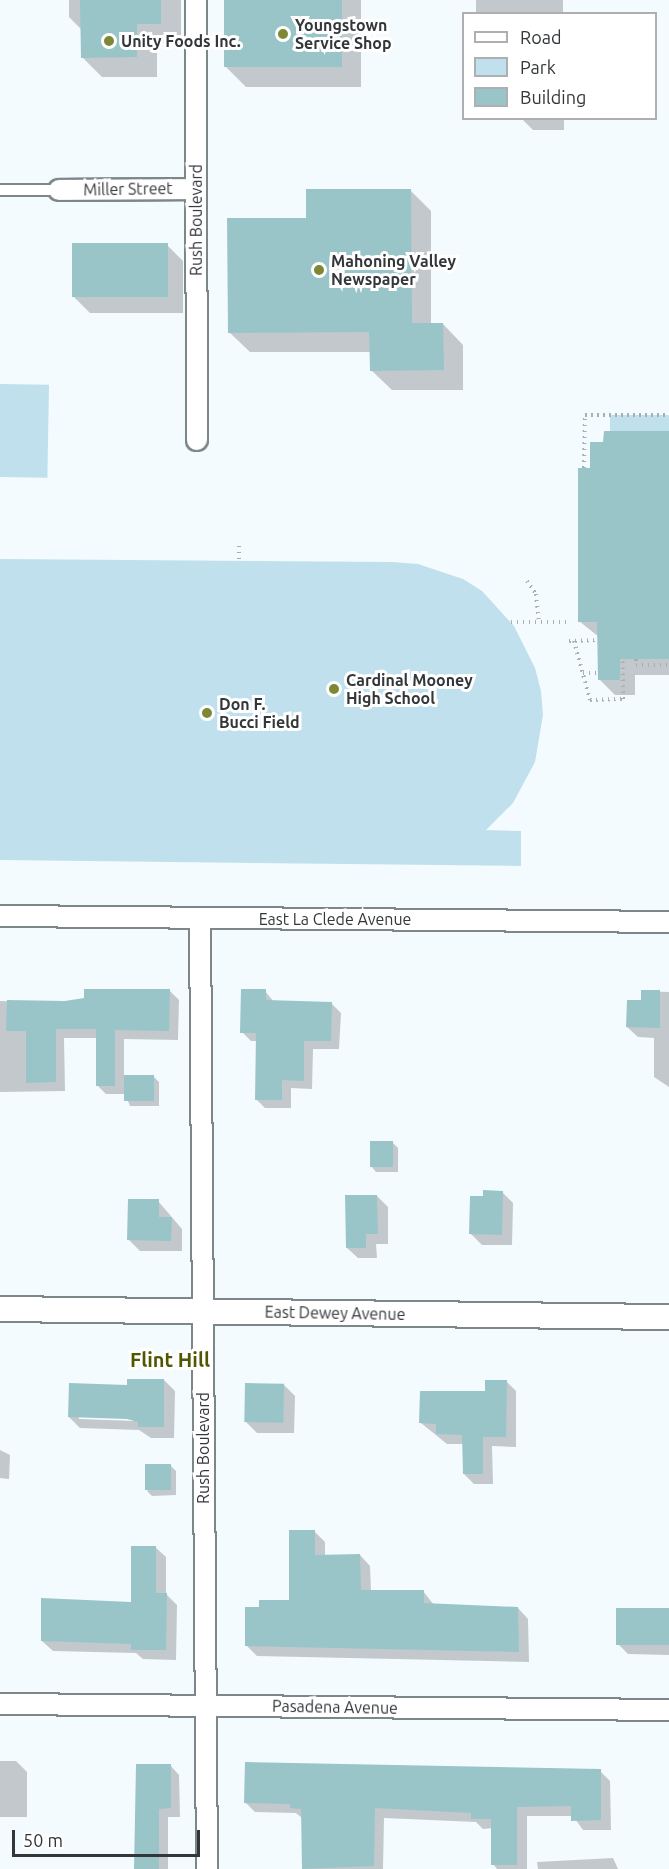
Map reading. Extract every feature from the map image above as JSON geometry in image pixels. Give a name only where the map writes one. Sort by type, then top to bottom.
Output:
[{"type":"street","name":"Rush Boulevard","points":[[196,0],[197,440]]},
{"type":"street","name":"Miller Street","points":[[59,190],[196,189]]},
{"type":"street","name":"East La Clede Avenue","points":[[0,916],[669,922]]},
{"type":"street","name":"Rush Boulevard","points":[[200,918],[204,1706],[207,1869]]},
{"type":"street","name":"East Dewey Avenue","points":[[0,1309],[669,1317]]},
{"type":"street","name":"Pasadena Avenue","points":[[0,1704],[669,1710]]},
{"type":"lane","points":[[0,190],[59,190]]},
{"type":"path","points":[[584,468],[585,415],[669,415]]},
{"type":"path","points":[[239,546],[239,561]]},
{"type":"path","points":[[527,581],[536,594],[539,622]]},
{"type":"path","points":[[511,622],[569,622]]},
{"type":"path","points":[[598,640],[571,641],[590,700],[623,699],[622,660]]},
{"type":"path","points":[[636,659],[636,665],[669,665]]},
{"type":"path","points":[[582,672],[598,672]]},
{"type":"green space","points":[[0,384],[49,385],[47,478],[0,477]]},
{"type":"green space","points":[[610,415],[669,415],[669,431],[610,431]]},
{"type":"green space","points":[[0,559],[392,562],[418,564],[463,579],[482,591],[514,626],[535,668],[541,691],[543,715],[535,762],[513,803],[486,830],[521,831],[521,866],[0,860]]},
{"type":"building","name":"Unity Foods Inc.","points":[[80,0],[161,0],[161,24],[137,24],[137,57],[81,58]]},
{"type":"building","name":"Youngstown Service Shop","points":[[224,0],[342,0],[342,67],[224,67]]},
{"type":"building","name":"Mahoning Valley Newspaper","points":[[306,189],[411,189],[412,323],[443,323],[444,370],[370,371],[369,332],[228,333],[227,218],[306,218]]},
{"type":"building","points":[[72,243],[168,243],[168,297],[72,297]]},
{"type":"building","points":[[604,431],[669,431],[669,659],[620,659],[620,680],[598,680],[597,622],[578,622],[578,468],[590,468],[590,442],[603,442]]},
{"type":"building","points":[[84,989],[170,989],[169,1031],[115,1030],[115,1086],[96,1086],[96,1029],[56,1029],[56,1082],[26,1083],[26,1031],[6,1031],[7,1000],[65,1001],[84,998]]},
{"type":"building","points":[[241,989],[266,989],[266,1000],[332,1002],[331,1041],[304,1041],[304,1081],[282,1080],[282,1100],[255,1100],[256,1033],[240,1033]]},
{"type":"building","points":[[641,990],[660,990],[660,1028],[626,1027],[627,1000],[641,1000]]},
{"type":"building","points":[[124,1075],[154,1075],[154,1101],[124,1101]]},
{"type":"building","points":[[370,1141],[393,1141],[393,1167],[370,1167]]},
{"type":"building","points":[[483,1190],[503,1191],[502,1235],[469,1234],[470,1196],[483,1196]]},
{"type":"building","points":[[345,1195],[377,1195],[378,1234],[366,1234],[366,1248],[346,1248]]},
{"type":"building","points":[[128,1199],[159,1199],[159,1217],[172,1217],[171,1241],[127,1240]]},
{"type":"building","points":[[127,1379],[164,1379],[164,1427],[138,1427],[138,1422],[127,1419],[68,1417],[69,1383],[127,1385]]},
{"type":"building","points":[[485,1380],[507,1380],[506,1437],[483,1437],[483,1474],[463,1474],[462,1435],[436,1434],[436,1424],[419,1423],[420,1391],[485,1391]]},
{"type":"building","points":[[245,1383],[284,1384],[283,1423],[244,1422]]},
{"type":"building","points":[[145,1464],[171,1464],[171,1490],[145,1490]]},
{"type":"building","points":[[289,1530],[315,1530],[315,1555],[360,1554],[361,1590],[424,1590],[424,1603],[518,1607],[519,1652],[245,1646],[245,1607],[259,1607],[259,1600],[289,1600]]},
{"type":"building","points":[[131,1546],[156,1546],[156,1593],[167,1593],[166,1650],[131,1650],[131,1644],[41,1641],[41,1598],[131,1602]]},
{"type":"building","points":[[616,1608],[669,1608],[669,1645],[616,1645]]},
{"type":"building","points":[[245,1762],[601,1769],[601,1820],[571,1821],[571,1806],[517,1807],[517,1865],[491,1865],[491,1819],[471,1819],[471,1813],[375,1808],[374,1866],[302,1869],[301,1809],[290,1808],[290,1804],[244,1803]]},
{"type":"building","points":[[136,1764],[171,1764],[171,1808],[159,1809],[159,1869],[134,1869]]},
{"type":"place","name":"Youngstown Service Shop","points":[[283,34]]},
{"type":"place","name":"Unity Foods Inc.","points":[[109,41]]},
{"type":"place","name":"Mahoning Valley Newspaper","points":[[319,270]]},
{"type":"place","name":"Cardinal Mooney High School","points":[[334,689]]},
{"type":"place","name":"Don F. Bucci Field","points":[[207,713]]},
{"type":"district","name":"Flint Hill","points":[[170,1359]]}]
